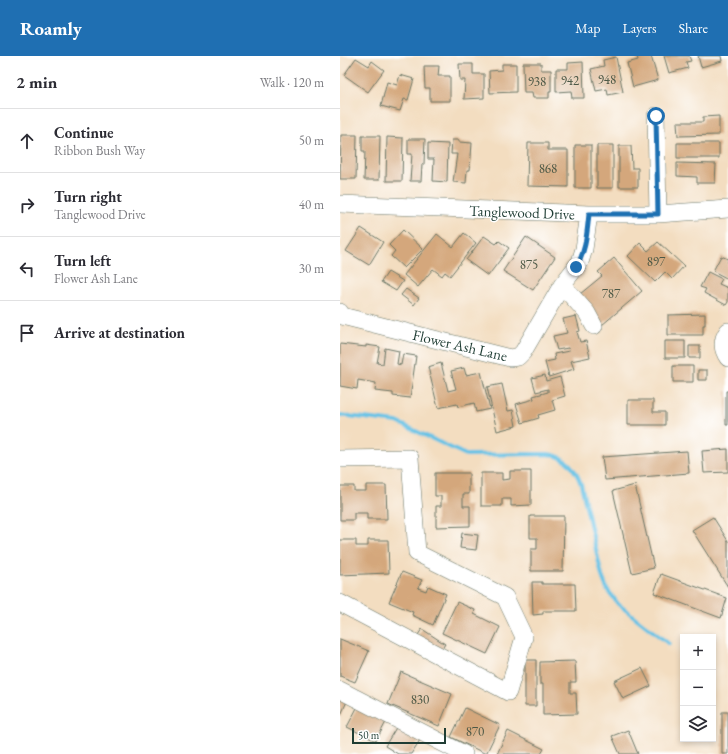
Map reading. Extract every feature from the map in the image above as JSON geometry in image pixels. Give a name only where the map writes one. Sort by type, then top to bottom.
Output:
[{"type":"street","points":[[656,116],[658,214]]},
{"type":"street","name":"Tanglewood Drive","points":[[340,204],[589,214],[658,214],[728,209]]},
{"type":"street","name":"Flower Ash Lane","points":[[340,312],[342,316],[361,321],[513,358],[518,357],[524,352],[562,285],[576,267],[582,256],[588,228],[589,214]]},
{"type":"street","points":[[562,285],[587,313],[594,326]]},
{"type":"street","points":[[728,331],[724,337],[723,345],[724,351],[728,358]]},
{"type":"street","points":[[340,459],[410,458],[417,553],[505,597],[524,637],[508,692],[340,602]]},
{"type":"street","points":[[340,690],[464,754]]},
{"type":"building","points":[[637,56],[651,56],[658,80],[633,87],[627,63],[638,60]]},
{"type":"building","points":[[664,56],[689,56],[691,61],[686,62],[688,68],[669,73]]},
{"type":"building","points":[[698,56],[721,56],[722,61],[701,67]]},
{"type":"building","points":[[616,57],[623,92],[608,95],[607,89],[596,91],[591,69],[604,66],[603,60]]},
{"type":"building","points":[[356,58],[369,66],[372,61],[384,70],[368,92],[344,75]]},
{"type":"building","points":[[583,62],[584,98],[572,98],[571,91],[556,92],[556,69],[568,69],[568,63]]},
{"type":"building","points":[[523,63],[541,63],[541,70],[551,70],[551,92],[549,92],[549,98],[533,98],[532,93],[524,93]]},
{"type":"building","points":[[459,64],[473,64],[473,74],[484,74],[484,98],[464,99],[465,80],[460,80]]},
{"type":"building","points":[[502,64],[516,64],[516,92],[490,93],[489,71],[502,70]]},
{"type":"building","points":[[424,66],[439,66],[438,76],[450,76],[450,101],[430,101],[430,88],[425,88]]},
{"type":"building","points":[[400,75],[414,79],[408,100],[404,99],[400,111],[381,106],[387,82],[397,85]]},
{"type":"building","points":[[719,116],[719,135],[678,136],[677,122],[703,122],[703,117]]},
{"type":"building","points":[[341,135],[357,135],[356,179],[340,179]]},
{"type":"building","points":[[362,136],[380,136],[379,180],[364,180],[365,151],[362,151]]},
{"type":"building","points":[[387,137],[403,138],[402,181],[386,181]]},
{"type":"building","points":[[408,139],[425,139],[424,164],[422,164],[421,181],[410,181],[412,154],[408,154]]},
{"type":"building","points":[[452,140],[472,143],[470,170],[467,170],[466,183],[453,182],[457,154],[451,154]]},
{"type":"building","points":[[428,143],[448,144],[447,182],[433,181],[434,159],[428,159]]},
{"type":"building","points":[[528,143],[548,143],[548,150],[568,150],[568,187],[527,186]]},
{"type":"building","points":[[677,143],[719,143],[719,158],[677,158]]},
{"type":"building","points":[[575,145],[591,145],[591,188],[575,188]]},
{"type":"building","points":[[597,145],[613,145],[613,188],[597,188]]},
{"type":"building","points":[[619,146],[631,146],[632,168],[638,168],[638,187],[619,187]]},
{"type":"building","points":[[677,163],[716,164],[715,183],[697,183],[697,177],[677,176]]},
{"type":"building","points":[[361,228],[383,242],[369,265],[346,251]]},
{"type":"building","points":[[403,230],[423,249],[404,268],[391,256],[395,251],[389,245]]},
{"type":"building","points":[[464,233],[476,243],[450,276],[445,272],[442,276],[433,269],[418,287],[404,275],[437,234],[453,247]]},
{"type":"building","points":[[484,236],[496,244],[499,241],[509,248],[488,276],[466,260]]},
{"type":"building","points":[[526,237],[555,257],[533,290],[503,271]]},
{"type":"building","points":[[658,242],[684,266],[672,279],[665,272],[655,282],[628,256],[640,243],[648,251]]},
{"type":"building","points":[[721,256],[728,259],[728,279],[713,271]]},
{"type":"building","points":[[614,258],[642,291],[602,325],[580,294],[602,276],[598,272]]},
{"type":"building","points":[[388,272],[403,281],[396,291],[381,282]]},
{"type":"building","points":[[708,272],[722,279],[719,284],[728,288],[728,302],[726,305],[704,293],[706,289],[700,287]]},
{"type":"building","points":[[406,289],[419,298],[414,305],[401,295]]},
{"type":"building","points":[[705,314],[703,335],[668,335],[668,315]]},
{"type":"building","points":[[576,316],[580,331],[577,332],[580,342],[586,341],[590,357],[571,361],[574,369],[549,377],[545,362],[555,360],[554,354],[569,351],[568,348],[557,350],[553,336],[567,333],[563,319]]},
{"type":"building","points":[[665,341],[685,341],[685,358],[665,358]]},
{"type":"building","points":[[340,344],[380,347],[377,363],[383,364],[385,348],[399,351],[397,364],[401,365],[403,354],[416,356],[410,398],[393,396],[393,393],[375,391],[376,383],[358,380],[357,389],[340,386]]},
{"type":"building","points":[[689,346],[700,346],[700,358],[689,358]]},
{"type":"building","points":[[441,363],[448,391],[456,389],[451,371],[464,368],[466,375],[481,372],[490,409],[476,412],[474,403],[458,407],[457,404],[438,408],[428,367]]},
{"type":"building","points":[[673,366],[693,366],[693,382],[673,382]]},
{"type":"building","points":[[698,370],[707,370],[707,380],[698,380]]},
{"type":"building","points":[[545,375],[546,381],[560,377],[565,396],[552,400],[555,410],[538,415],[539,418],[522,423],[516,404],[534,399],[533,396],[548,392],[548,389],[536,392],[532,378]]},
{"type":"building","points":[[502,384],[508,411],[513,410],[516,426],[497,431],[487,387]]},
{"type":"building","points":[[726,391],[728,391],[728,425],[726,425]]},
{"type":"building","points":[[628,400],[653,400],[653,412],[665,412],[665,425],[628,425]]},
{"type":"building","points":[[728,449],[728,472],[704,473],[702,451]]},
{"type":"building","points":[[687,451],[689,473],[605,480],[602,457]]},
{"type":"building","points":[[510,471],[531,471],[531,505],[511,506],[511,499],[502,499],[502,506],[481,506],[481,473],[502,473],[502,480],[510,479]]},
{"type":"building","points":[[435,473],[469,473],[469,494],[463,494],[463,506],[470,506],[470,526],[436,527],[436,506],[441,506],[441,496],[435,496]]},
{"type":"building","points":[[366,485],[386,485],[387,519],[367,519],[367,513],[354,513],[354,520],[340,520],[340,486],[354,486],[354,491],[366,491]]},
{"type":"building","points":[[635,485],[654,568],[632,573],[613,491]]},
{"type":"building","points":[[530,516],[564,516],[563,571],[531,571],[531,549],[537,549],[537,538],[530,538]]},
{"type":"building","points":[[713,517],[728,541],[728,587],[692,530]]},
{"type":"building","points":[[462,533],[478,535],[476,550],[460,548]]},
{"type":"building","points":[[340,540],[356,540],[356,546],[368,546],[368,540],[388,540],[389,573],[340,575]]},
{"type":"building","points":[[402,572],[422,580],[418,588],[426,591],[428,586],[446,594],[433,625],[412,615],[413,612],[389,602]]},
{"type":"building","points":[[661,574],[727,598],[721,618],[654,593]]},
{"type":"building","points":[[532,582],[542,582],[542,584],[575,584],[576,611],[543,611],[543,614],[533,615]]},
{"type":"building","points":[[457,602],[475,610],[474,614],[500,627],[487,654],[442,633]]},
{"type":"building","points":[[422,629],[445,644],[441,650],[418,635]]},
{"type":"building","points":[[340,639],[369,651],[355,682],[340,676]]},
{"type":"building","points":[[525,660],[536,660],[536,706],[525,706]]},
{"type":"building","points":[[575,661],[576,682],[570,682],[570,693],[576,693],[577,714],[543,715],[543,684],[540,684],[540,662]]},
{"type":"building","points":[[642,668],[651,686],[623,699],[614,681]]},
{"type":"building","points":[[401,672],[452,694],[439,726],[388,704]]},
{"type":"building","points":[[340,695],[348,699],[340,717]]},
{"type":"building","points":[[358,706],[387,720],[376,741],[347,727]]},
{"type":"building","points":[[465,708],[500,725],[486,754],[451,737]]},
{"type":"building","points":[[722,712],[728,712],[728,754],[722,754]]},
{"type":"building","points":[[397,726],[420,740],[411,754],[398,754],[385,746]]},
{"type":"building","points":[[628,730],[638,754],[620,754],[612,736]]},
{"type":"building","points":[[508,731],[544,749],[541,754],[497,754]]},
{"type":"waterway","points":[[340,415],[397,422],[466,455],[548,454],[565,460],[573,468],[581,484],[602,576],[607,589],[618,604],[669,644]]},
{"type":"route","points":[[576,267],[582,256],[588,228],[589,214],[658,214],[656,116]]}]
